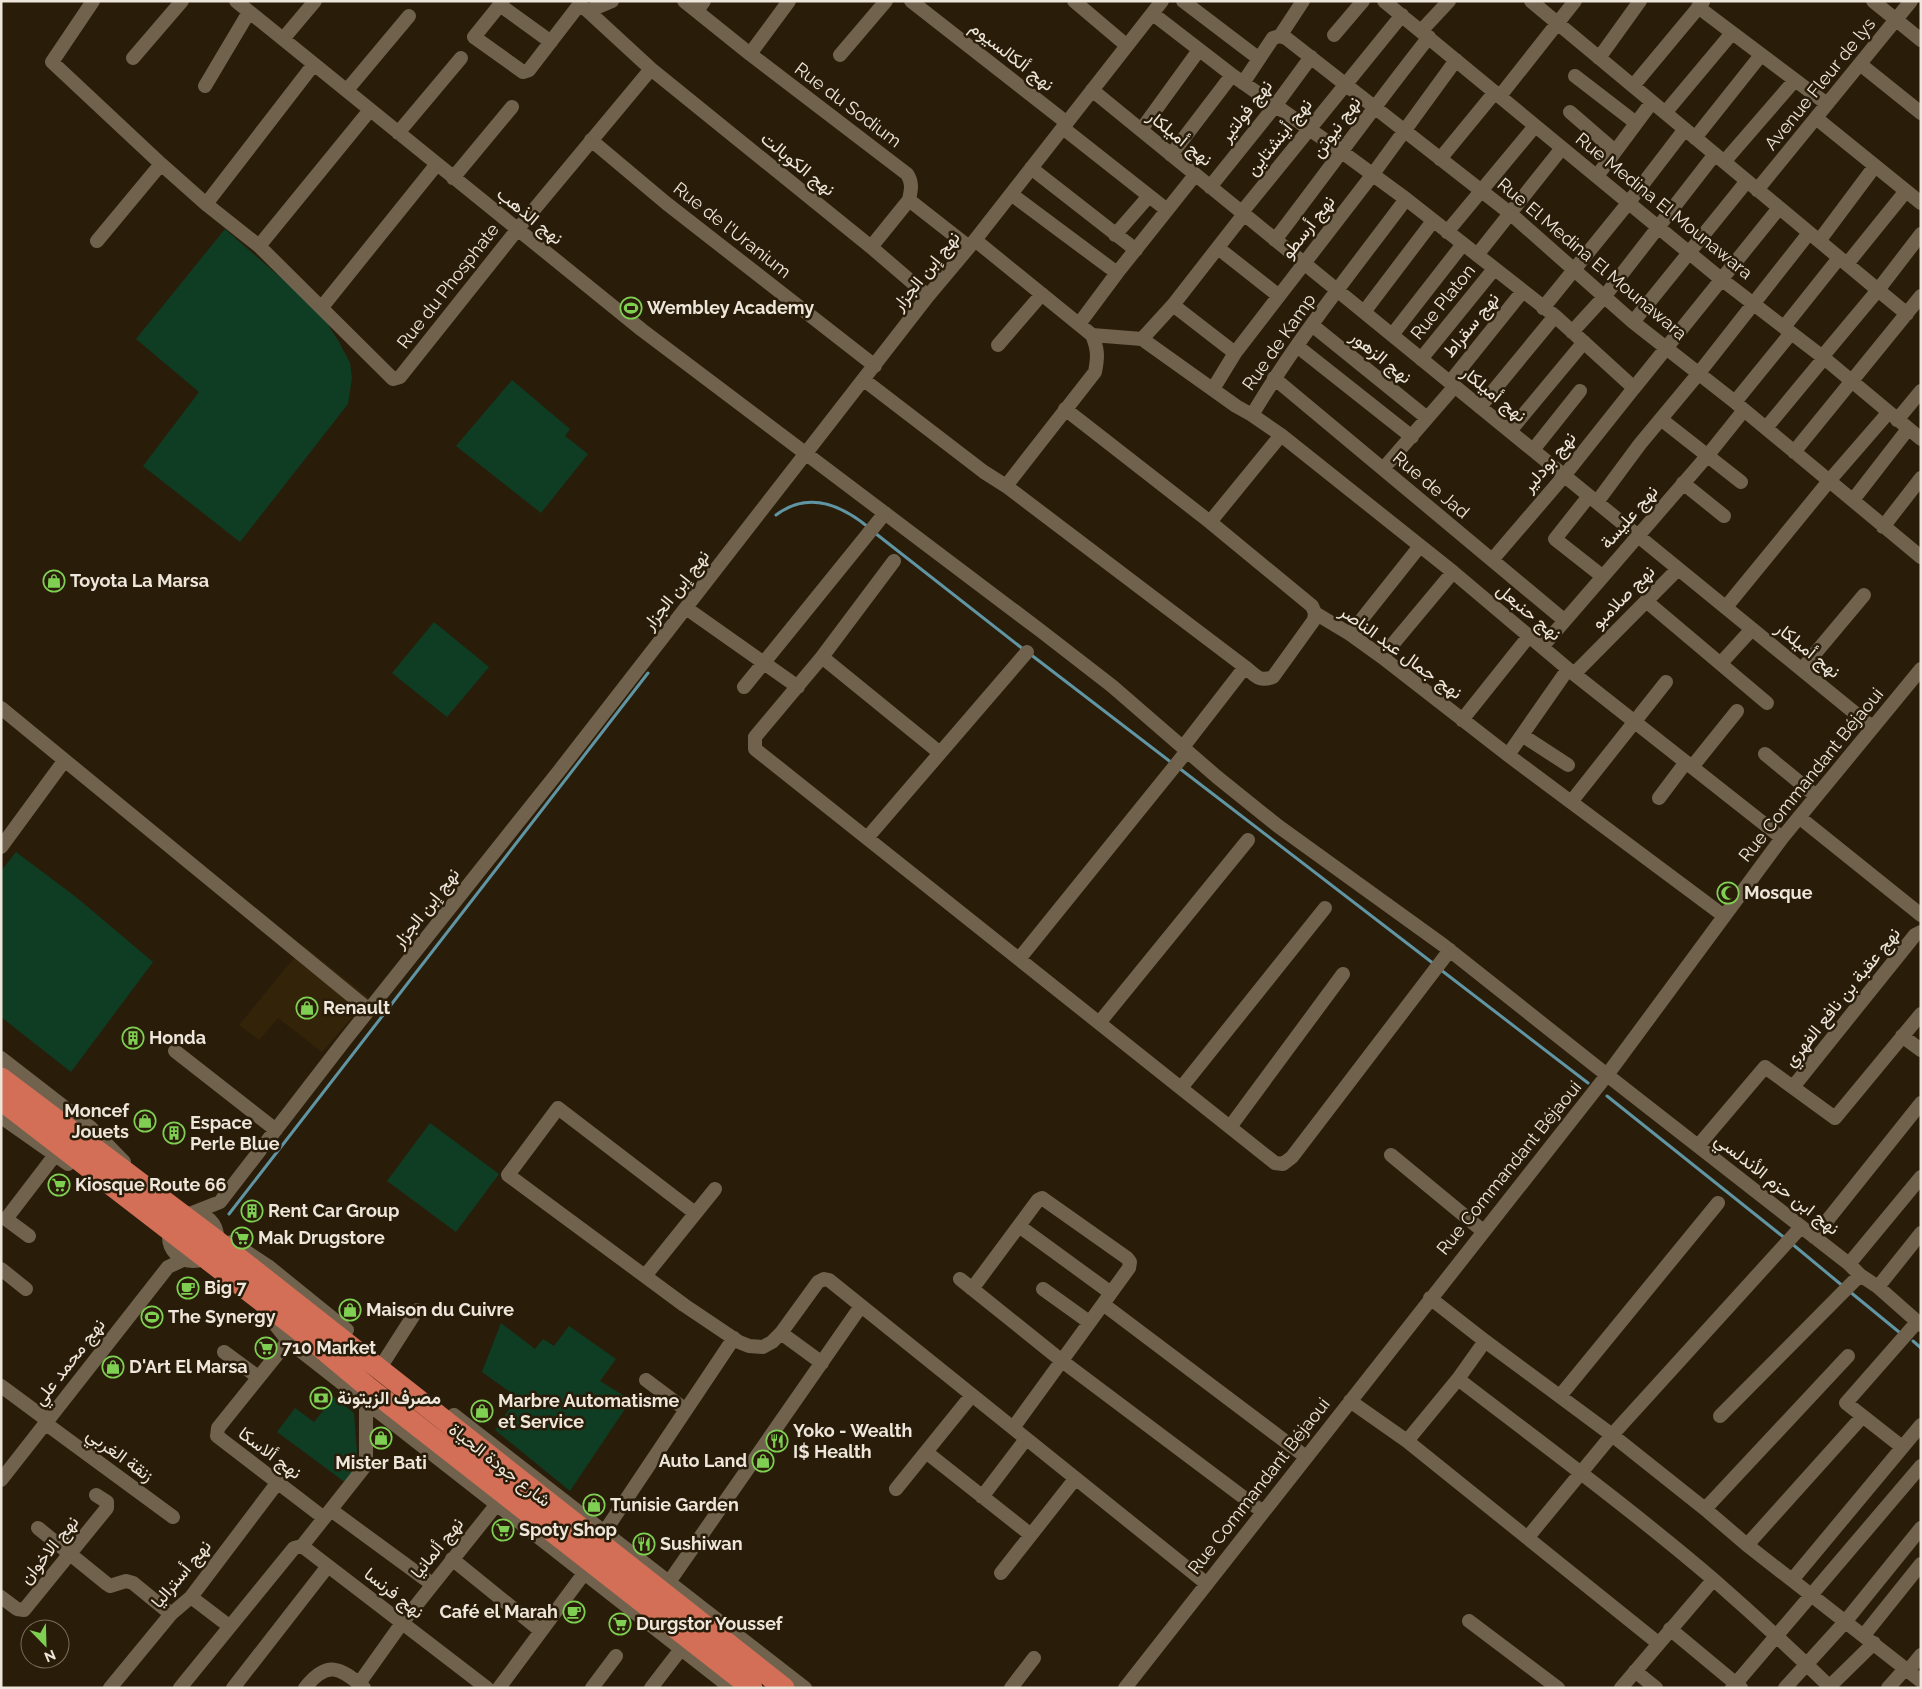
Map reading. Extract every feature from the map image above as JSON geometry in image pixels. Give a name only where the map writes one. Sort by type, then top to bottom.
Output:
[{"type":"highway","name":"شارع جودة الحياة","points":[[1,1078],[135,1180],[179,1227]]},
{"type":"highway","name":"شارع جودة الحياة","points":[[2,1114],[179,1227],[214,1239],[784,1688]]},
{"type":"highway","name":"شارع جودة الحياة","points":[[214,1239],[247,1290],[308,1337],[376,1394],[752,1688]]},
{"type":"street","points":[[92,1],[52,62],[160,164],[259,246],[322,307],[437,164]]},
{"type":"street","points":[[133,58],[182,1]]},
{"type":"street","name":"نهج الذهب","points":[[236,1],[642,330],[1104,680],[1185,749]]},
{"type":"street","points":[[283,39],[315,1]]},
{"type":"street","points":[[551,42],[502,3],[474,37],[523,72],[527,72],[551,42],[578,6],[582,6],[588,11],[612,1]]},
{"type":"street","name":"Rue du Sodium","points":[[684,1],[701,6],[750,54],[907,174],[912,186],[909,200]]},
{"type":"street","points":[[750,54],[789,1]]},
{"type":"street","points":[[840,55],[886,1]]},
{"type":"street","name":"نهج ألكالسيوم","points":[[911,1],[1167,210]]},
{"type":"street","points":[[1074,1],[1126,46]]},
{"type":"street","name":"نهج إبن الجزار","points":[[220,1202],[806,455],[928,296],[1065,126],[1162,1]]},
{"type":"street","points":[[1183,1],[1258,58]]},
{"type":"street","points":[[1171,155],[1237,79],[1258,58],[1273,38],[1280,36],[1303,1]]},
{"type":"street","points":[[1334,35],[1363,1]]},
{"type":"street","name":"Rue Medina El Mounawara","points":[[1384,1],[1721,279],[1823,358],[1892,417],[1921,439]]},
{"type":"street","name":"نهج نيوتن","points":[[1275,240],[1342,152],[1449,1]]},
{"type":"street","points":[[1531,1],[1907,314]]},
{"type":"street","points":[[1440,159],[1575,1]]},
{"type":"street","points":[[1599,58],[1640,1]]},
{"type":"street","points":[[1873,1],[1921,40]]},
{"type":"street","name":"Avenue Fleur de lys","points":[[1633,322],[1689,252],[1816,118],[1911,1]]},
{"type":"street","points":[[1633,86],[1701,4],[1732,33],[1827,104]]},
{"type":"street","name":"نهج الكوبالت","points":[[588,11],[647,73],[871,247],[928,296]]},
{"type":"street","points":[[204,86],[250,12]]},
{"type":"street","points":[[1153,14],[1237,79],[1406,199],[1522,292],[1555,316],[1634,388]]},
{"type":"street","name":"نهج أينشتاين","points":[[1142,339],[1173,305],[1243,213],[1402,15]]},
{"type":"street","points":[[347,90],[409,16]]},
{"type":"street","points":[[1665,113],[1732,33]]},
{"type":"street","name":"Rue El Medina El Mounawara","points":[[1280,36],[1286,38],[1311,57],[1511,214],[1633,322],[1740,406],[1921,557]]},
{"type":"street","points":[[1141,130],[1199,50]]},
{"type":"street","points":[[1543,308],[1629,202],[1761,54]]},
{"type":"street","name":"نهج فولتير","points":[[1210,187],[1276,106],[1311,57]]},
{"type":"street","points":[[398,133],[460,58]]},
{"type":"street","name":"نهج أرسطو","points":[[1213,389],[1235,353],[1373,174],[1456,60]]},
{"type":"street","points":[[206,204],[314,64]]},
{"type":"street","points":[[1860,64],[1921,113]]},
{"type":"street","name":"Rue du Phosphate","points":[[322,307],[390,377],[397,379],[647,73]]},
{"type":"street","points":[[1575,76],[1636,123]]},
{"type":"street","points":[[1572,332],[1604,297],[1658,227],[1794,80]]},
{"type":"street","name":"نهج أميلكار","points":[[1092,90],[1872,727]]},
{"type":"street","points":[[1597,176],[1652,102]]},
{"type":"street","points":[[453,178],[512,107]]},
{"type":"street","points":[[259,246],[370,110]]},
{"type":"street","points":[[1570,112],[1615,151]]},
{"type":"street","points":[[1816,118],[1921,203]]},
{"type":"street","points":[[1447,232],[1535,126]]},
{"type":"street","name":"Rue de l'Uranium","points":[[591,140],[666,204],[875,366]]},
{"type":"street","points":[[1477,255],[1562,148]]},
{"type":"street","points":[[98,241],[160,164]]},
{"type":"street","points":[[1602,576],[1555,539],[1593,499],[1665,415],[1754,303],[1814,237],[1874,166]]},
{"type":"street","points":[[1031,168],[1136,250]]},
{"type":"street","points":[[1078,324],[1116,273],[1196,175]]},
{"type":"street","name":"نهج عليسة","points":[[1542,647],[1708,455],[1787,330],[1843,261],[1906,191]]},
{"type":"street","points":[[1011,194],[1116,273]]},
{"type":"street","points":[[1116,235],[1149,196]]},
{"type":"street","name":"Rue de Kamp","points":[[1252,415],[1274,378],[1337,290],[1406,199]]},
{"type":"street","points":[[871,247],[909,200],[1042,294],[1092,335],[1097,347],[1098,356],[1094,372],[1006,486]]},
{"type":"street","name":"نهج بودلير","points":[[1492,560],[1564,476],[1779,208]]},
{"type":"street","points":[[1364,312],[1433,221]]},
{"type":"street","points":[[1766,428],[1921,234]]},
{"type":"street","points":[[1392,335],[1463,244]]},
{"type":"street","points":[[1218,248],[1279,296]]},
{"type":"street","name":"Rue Platon","points":[[1421,358],[1494,269]]},
{"type":"street","name":"نهج سقراط","points":[[1383,469],[1427,418],[1522,292]]},
{"type":"street","points":[[998,345],[1042,294]]},
{"type":"street","points":[[1794,452],[1921,296]]},
{"type":"street","points":[[1173,305],[1235,353]]},
{"type":"street","points":[[1480,407],[1555,316]]},
{"type":"street","name":"نهج الزهور","points":[[1312,325],[1427,418]]},
{"type":"street","points":[[1092,335],[1142,339]]},
{"type":"street","name":"نهج حنبعل","points":[[1142,339],[1236,406],[1281,435],[1453,572],[1633,722],[1782,838]]},
{"type":"street","points":[[1510,431],[1584,342]]},
{"type":"street","points":[[1297,346],[1412,437]]},
{"type":"street","name":"Rue de Jad","points":[[1274,378],[1564,620]]},
{"type":"street","points":[[864,380],[1245,667],[1257,678],[1265,680],[1273,677],[1314,620],[1315,613]]},
{"type":"street","points":[[1532,450],[1580,391]]},
{"type":"street","points":[[1726,607],[1829,481],[1892,417],[1921,391]]},
{"type":"street","name":"نهج جمال عبد الناصر","points":[[1065,409],[1210,522],[1312,606],[1315,613],[1350,634],[1724,916]]},
{"type":"street","points":[[1665,415],[1708,455],[1742,482]]},
{"type":"street","points":[[1853,500],[1908,429]]},
{"type":"street","points":[[1210,522],[1281,435]]},
{"type":"street","points":[[1883,527],[1921,478]]},
{"type":"street","points":[[1682,483],[1724,516]]},
{"type":"street","points":[[744,687],[885,513]]},
{"type":"street","points":[[1350,634],[1420,546]]},
{"type":"street","points":[[894,561],[822,657],[755,738],[755,749],[1275,1162],[1283,1164],[1292,1157],[1450,950]]},
{"type":"street","name":"نهج صلامبو","points":[[1508,755],[1571,672],[1678,569]]},
{"type":"street","points":[[1382,658],[1453,572]]},
{"type":"street","points":[[1802,669],[1864,595]]},
{"type":"street","points":[[1646,601],[1722,663],[1767,703]]},
{"type":"street","points":[[686,608],[798,687]]},
{"type":"street","points":[[1722,663],[1752,628]]},
{"type":"street","points":[[1462,720],[1528,636]]},
{"type":"street","points":[[867,838],[1027,652]]},
{"type":"street","points":[[822,657],[940,752]]},
{"type":"street","points":[[1019,959],[1176,766],[1185,749],[1245,667]]},
{"type":"street","name":"Rue Commandant Béjaoui","points":[[1124,1688],[1607,1076],[1782,838],[1921,669]]},
{"type":"street","points":[[1571,802],[1666,682]]},
{"type":"street","points":[[1,708],[369,1010]]},
{"type":"street","points":[[1659,798],[1737,711]]},
{"type":"street","points":[[1522,735],[1568,765]]},
{"type":"street","name":"نهج ابن حزم الأندلسي","points":[[1185,749],[1278,826],[1450,950],[1607,1076],[1801,1226],[1860,1275],[1878,1287],[1919,1324]]},
{"type":"street","points":[[1765,754],[1816,796]]},
{"type":"street","points":[[1,847],[64,761]]},
{"type":"street","points":[[1799,817],[1921,915]]},
{"type":"street","points":[[1099,1023],[1248,840]]},
{"type":"street","points":[[1181,1088],[1325,908]]},
{"type":"street","name":"نهج عقبة بن نافع الفهري","points":[[1793,1087],[1919,936]]},
{"type":"street","points":[[1230,1127],[1343,974]]},
{"type":"street","points":[[1698,1146],[1765,1067],[1835,1118],[1921,1014]]},
{"type":"street","points":[[1902,1036],[1921,1050]]},
{"type":"street","points":[[174,1051],[276,1130]]},
{"type":"street","points":[[1,1058],[90,1127],[127,1166],[135,1180]]},
{"type":"street","points":[[1814,1237],[1921,1103]]},
{"type":"street","points":[[695,1213],[558,1108],[508,1175],[645,1276],[734,1338],[749,1346],[763,1347],[772,1342],[781,1333],[818,1282],[824,1279],[829,1280],[1207,1584]]},
{"type":"street","points":[[2,1114],[72,1167],[112,1185]]},
{"type":"street","points":[[29,1236],[6,1219],[55,1155]]},
{"type":"street","points":[[1391,1155],[1483,1231]]},
{"type":"street","points":[[1849,1264],[1921,1177]]},
{"type":"street","points":[[645,1276],[715,1189]]},
{"type":"street","points":[[972,1289],[1038,1200],[1042,1198],[1128,1258],[1130,1262],[1129,1268],[1013,1428]]},
{"type":"street","points":[[168,1267],[179,1227],[220,1202]]},
{"type":"street","points":[[168,1267],[183,1260],[190,1262],[214,1239],[220,1202]]},
{"type":"street","points":[[1560,1396],[1718,1203]]},
{"type":"street","points":[[179,1227],[205,1215],[214,1239]]},
{"type":"street","points":[[1019,1226],[1306,1457]]},
{"type":"street","points":[[1528,1537],[1612,1435],[1801,1226]]},
{"type":"street","points":[[179,1227],[183,1260]]},
{"type":"street","points":[[1878,1287],[1921,1233]]},
{"type":"street","points":[[214,1239],[240,1246],[268,1266],[385,1360],[805,1688]]},
{"type":"street","name":"نهج محمد علي","points":[[1,1480],[168,1267]]},
{"type":"street","points":[[1,1269],[26,1289]]},
{"type":"street","points":[[1720,1416],[1860,1275]]},
{"type":"street","points":[[960,1279],[1062,1361],[1262,1512]]},
{"type":"street","points":[[1043,1289],[1089,1322]]},
{"type":"street","points":[[247,1290],[288,1340],[731,1688]]},
{"type":"street","points":[[1430,1298],[1612,1435],[1747,1545],[1921,1681]]},
{"type":"street","points":[[670,1582],[861,1306]]},
{"type":"street","points":[[385,1360],[417,1310]]},
{"type":"street","points":[[1902,1447],[1846,1403],[1919,1324]]},
{"type":"street","points":[[781,1333],[822,1363]]},
{"type":"street","points":[[605,1531],[734,1338]]},
{"type":"street","name":"نهج ألاسكا","points":[[288,1340],[218,1428],[217,1436],[278,1482],[432,1584]]},
{"type":"street","points":[[1407,1441],[1458,1379],[1485,1341]]},
{"type":"street","points":[[224,1352],[258,1378]]},
{"type":"street","points":[[1705,1509],[1848,1356]]},
{"type":"street","points":[[1458,1379],[1582,1473],[1713,1580],[1777,1636],[1829,1687],[1869,1639],[1921,1564]]},
{"type":"street","points":[[646,1380],[686,1410]]},
{"type":"street","name":"زنقة الغربي","points":[[1,1386],[174,1517]]},
{"type":"street","points":[[896,1489],[972,1395]]},
{"type":"street","points":[[1350,1400],[1407,1441],[1658,1643]]},
{"type":"street","points":[[180,1688],[294,1548],[302,1546],[366,1465],[366,1401]]},
{"type":"street","points":[[1747,1545],[1862,1417]]},
{"type":"street","points":[[1792,1580],[1921,1425]]},
{"type":"street","points":[[982,1496],[1026,1439]]},
{"type":"street","points":[[926,1452],[1031,1535]]},
{"type":"street","points":[[1670,1629],[1737,1686],[1811,1594],[1921,1466]]},
{"type":"street","points":[[1001,1573],[1075,1479]]},
{"type":"street","name":"نهج أستراليا","points":[[110,1688],[171,1614],[191,1597],[278,1482]]},
{"type":"street","name":"نهج الاخوان","points":[[1,1597],[17,1609],[24,1610],[108,1508],[107,1502],[96,1495]]},
{"type":"street","name":"نهج ألمانيا","points":[[362,1685],[402,1623],[497,1504]]},
{"type":"street","points":[[38,1528],[110,1586],[133,1582],[171,1614]]},
{"type":"street","points":[[1786,1688],[1845,1622],[1921,1528]]},
{"type":"street","name":"نهج فرنسا","points":[[302,1546],[487,1688]]},
{"type":"street","points":[[452,1559],[541,1631]]},
{"type":"street","points":[[233,1688],[328,1566]]},
{"type":"street","points":[[499,1688],[585,1572]]},
{"type":"street","points":[[1621,1688],[1713,1580]]},
{"type":"street","points":[[191,1597],[229,1626]]},
{"type":"street","points":[[1469,1621],[1558,1688]]},
{"type":"street","points":[[651,1688],[681,1649]]},
{"type":"street","points":[[1888,1688],[1921,1655]]},
{"type":"street","points":[[592,1688],[616,1656]]},
{"type":"street","points":[[1012,1688],[1034,1658]]},
{"type":"street","points":[[305,1688],[320,1671],[328,1668],[336,1669],[362,1685]]},
{"type":"street","points":[[1635,1671],[1656,1688]]},
{"type":"shaded area","name":"Renault","points":[[304,946],[369,998],[322,1052],[278,1018],[259,1040],[239,1025]]},
{"type":"green space","points":[[225,229],[320,312],[350,363],[352,378],[348,404],[240,542],[143,466],[199,392],[136,339]]},
{"type":"green space","points":[[512,380],[570,429],[565,436],[588,454],[541,513],[456,446]]},
{"type":"green space","points":[[434,622],[489,667],[447,717],[392,673]]},
{"type":"green space","points":[[16,852],[76,897],[153,962],[71,1072],[1,1017],[1,871]]},
{"type":"green space","points":[[430,1123],[499,1174],[456,1232],[387,1181]]},
{"type":"green space","points":[[501,1323],[535,1349],[543,1339],[554,1346],[569,1326],[616,1359],[600,1381],[631,1400],[570,1491],[495,1430],[517,1397],[482,1372]]},
{"type":"green space","points":[[334,1397],[354,1413],[358,1466],[346,1483],[277,1432],[295,1408],[314,1422]]},
{"type":"waterway","points":[[776,515],[800,504],[824,503],[846,512],[868,527]]},
{"type":"waterway","points":[[875,533],[1023,649]]},
{"type":"waterway","points":[[1030,654],[1172,763]]},
{"type":"waterway","points":[[229,1214],[648,673]]},
{"type":"waterway","points":[[1179,768],[1434,964]]},
{"type":"waterway","points":[[1441,970],[1588,1083]]},
{"type":"waterway","points":[[1607,1096],[1786,1239]]},
{"type":"waterway","points":[[1791,1243],[1844,1287]]},
{"type":"waterway","points":[[1849,1291],[1899,1332]]},
{"type":"waterway","points":[[1913,1341],[1921,1348]]},
{"type":"place","name":"Wembley Academy","points":[[631,308]]},
{"type":"place","name":"Toyota La Marsa","points":[[54,581]]},
{"type":"place","name":"Mosque","points":[[1728,893]]},
{"type":"place","name":"Renault","points":[[307,1008]]},
{"type":"place","name":"Honda","points":[[133,1038]]},
{"type":"place","name":"Moncef Jouets","points":[[145,1121]]},
{"type":"place","name":"Espace Perle Blue","points":[[174,1133]]},
{"type":"place","name":"Kiosque Route 66","points":[[59,1185]]},
{"type":"place","name":"Rent Car Group","points":[[252,1211]]},
{"type":"place","name":"Mak Drugstore","points":[[242,1238]]},
{"type":"place","name":"Big 7","points":[[188,1288]]},
{"type":"place","name":"Maison du Cuivre","points":[[350,1310]]},
{"type":"place","name":"The Synergy","points":[[152,1317]]},
{"type":"place","name":"710 Market","points":[[266,1348]]},
{"type":"place","name":"D'Art El Marsa","points":[[113,1367]]},
{"type":"place","name":"مصرف الزيتونة","points":[[321,1398]]},
{"type":"place","name":"Marbre Automatisme et Service","points":[[482,1411]]},
{"type":"place","name":"Mister Bati","points":[[381,1438]]},
{"type":"place","name":"Yoko - Wealth I$ Health","points":[[777,1441]]},
{"type":"place","name":"Auto Land","points":[[763,1461]]},
{"type":"place","name":"Tunisie Garden","points":[[594,1505]]},
{"type":"place","name":"Spoty Shop","points":[[503,1530]]},
{"type":"place","name":"Sushiwan","points":[[644,1544]]},
{"type":"place","name":"Café el Marah","points":[[574,1612]]},
{"type":"place","name":"Durgstor Youssef","points":[[620,1624]]}]
